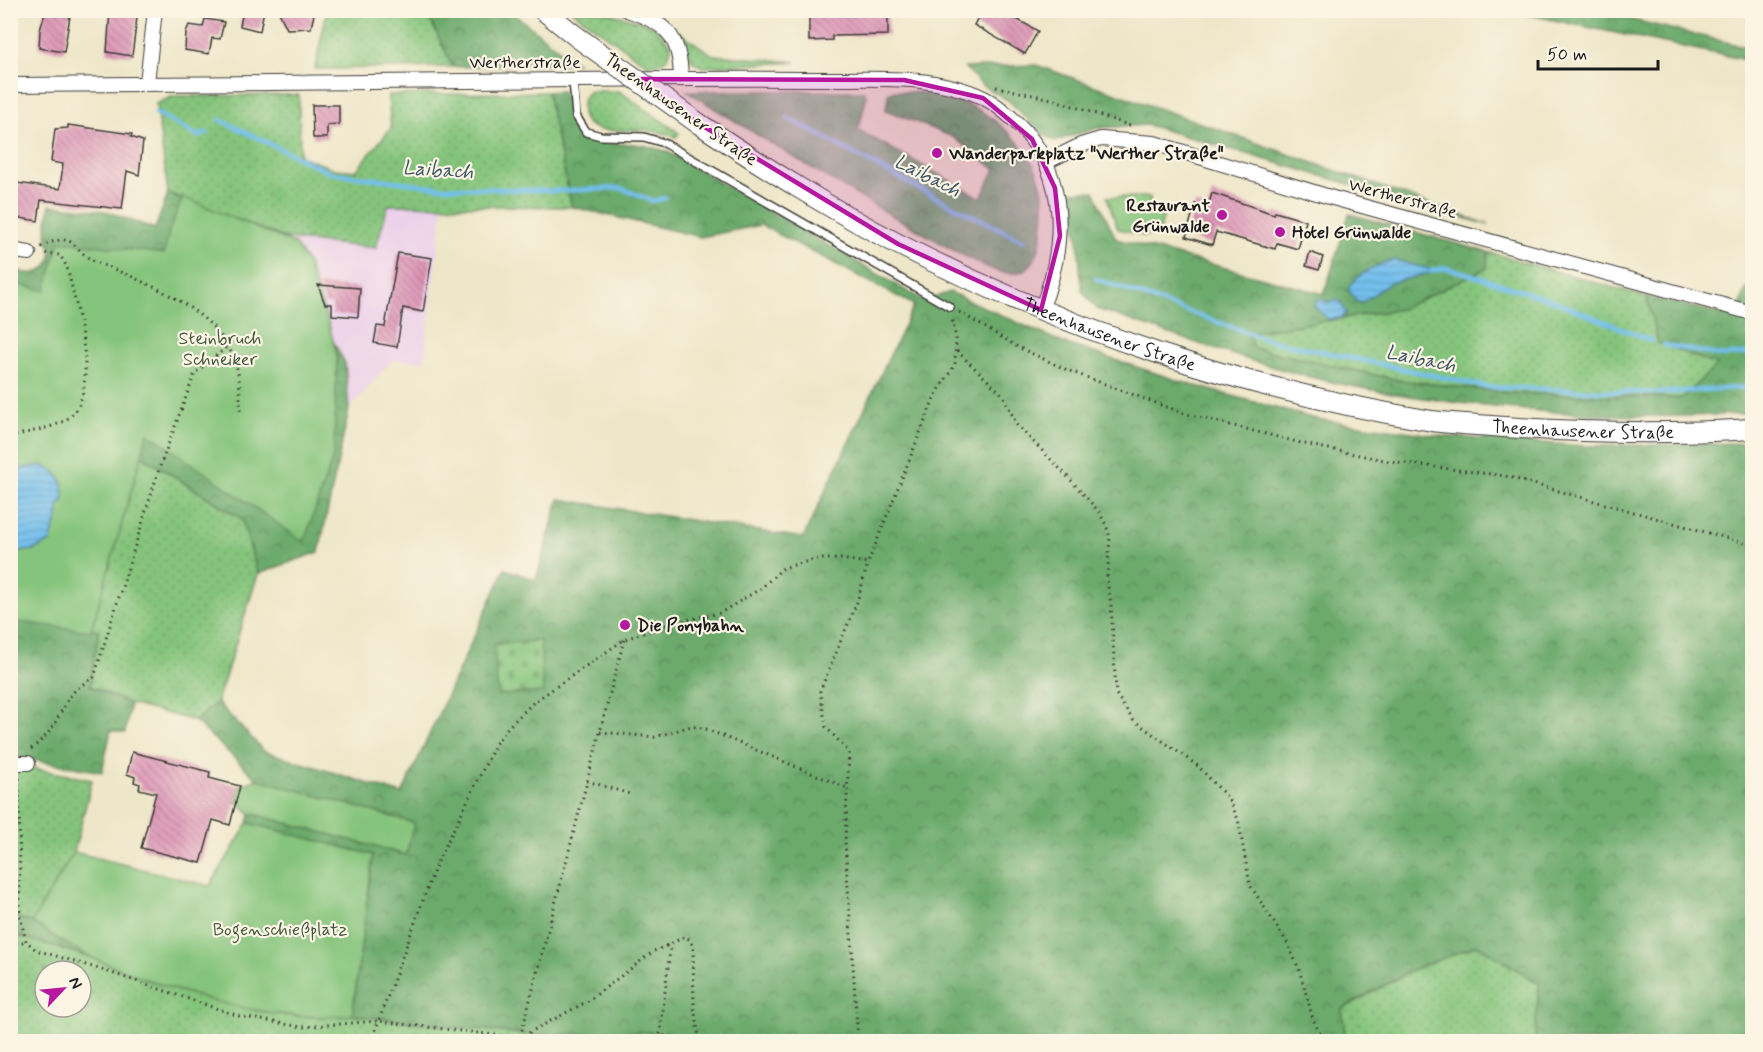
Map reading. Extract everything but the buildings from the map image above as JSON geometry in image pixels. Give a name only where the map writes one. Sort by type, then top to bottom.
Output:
[{"type":"main road","name":"Theenhausener Straße","points":[[543,10],[698,123],[766,168],[898,244],[1041,310],[1119,340],[1250,381],[1344,404],[1435,421],[1578,432],[1752,429]]},
{"type":"street","points":[[147,83],[155,10]]},
{"type":"street","points":[[627,10],[658,22],[669,32],[679,52],[681,78]]},
{"type":"street","name":"Wertherstraße","points":[[10,85],[681,78],[904,80],[947,86],[983,98],[1009,115],[1032,139],[1046,162],[1060,211],[1060,236],[1050,288],[1041,310]]},
{"type":"street","name":"Wertherstraße","points":[[1046,162],[1081,145],[1101,140],[1154,143],[1333,198],[1599,269],[1752,313]]},
{"type":"street","points":[[10,250],[29,253]]},
{"type":"lane","points":[[573,80],[576,116],[586,132],[601,136],[644,137],[664,143],[950,307]]},
{"type":"path","points":[[991,85],[1052,99],[1128,125],[1154,143]]},
{"type":"path","points":[[29,253],[53,240],[76,244],[92,261],[176,299],[204,317],[228,347],[236,363],[240,388],[240,415]]},
{"type":"path","points":[[10,437],[65,420],[78,404],[85,382],[85,348],[63,258],[56,253],[29,253]]},
{"type":"path","points":[[858,1041],[848,903],[849,752],[826,727],[820,691],[857,602],[868,563],[934,398],[955,364],[957,351],[950,307]]},
{"type":"path","points":[[950,307],[1018,347],[1058,366],[1183,413],[1309,445],[1389,461],[1505,476],[1752,545]]},
{"type":"path","points":[[228,347],[195,373],[159,469],[94,677],[71,695],[54,726],[19,763],[20,916],[26,941],[36,950],[106,970],[239,1016],[302,1027],[378,1021],[519,1040],[588,1001],[654,951],[684,936],[693,946],[694,1008],[700,1041]]},
{"type":"path","points":[[957,351],[1003,395],[1017,425],[1069,478],[1099,512],[1106,525],[1110,537],[1107,580],[1112,604],[1116,694],[1133,720],[1198,766],[1228,798],[1238,819],[1250,885],[1288,944],[1299,969],[1313,1019],[1324,1041]]},
{"type":"path","points":[[371,1041],[436,865],[496,743],[508,727],[534,702],[625,639],[672,623],[720,613],[760,589],[783,568],[816,559],[841,559],[868,563]]},
{"type":"path","points":[[519,1040],[625,639]]},
{"type":"path","points":[[600,732],[655,737],[683,727],[699,727],[847,788]]},
{"type":"path","points":[[586,781],[630,794]]},
{"type":"path","points":[[10,941],[19,943],[26,941]]},
{"type":"path","points":[[661,1041],[670,950],[666,946]]},
{"type":"path","points":[[661,1041],[664,1036],[673,1036],[673,1041]]},
{"type":"highlighted area","points":[[636,79],[904,80],[983,98],[1032,139],[1055,188],[1060,236],[1041,310],[898,244],[698,123]]},
{"type":"shaded area","points":[[388,205],[443,206],[424,361],[392,360],[349,409],[345,363],[318,313],[287,239],[376,248]]},
{"type":"green space","points":[[327,10],[426,11],[453,67],[315,69]]},
{"type":"green space","points":[[426,11],[510,11],[577,63],[453,67]]},
{"type":"green space","points":[[572,11],[602,11],[656,27],[671,46],[669,55],[661,62],[649,66]]},
{"type":"green space","points":[[1509,11],[1595,11],[1752,48],[1752,61]]},
{"type":"green space","points":[[679,32],[713,55],[796,62],[702,67],[692,61]]},
{"type":"green space","points":[[1036,65],[1489,225],[1147,125],[1098,128],[1055,141],[1041,133],[1009,101],[983,86],[965,68]]},
{"type":"green space","points":[[561,91],[569,104],[576,129],[582,136],[597,142],[644,145],[668,152],[924,301],[950,292],[1063,343],[1189,384],[1316,419],[1440,436],[1586,446],[1752,443],[1752,1041],[1535,1041],[1539,983],[1477,945],[1412,970],[1342,1009],[1346,1041],[651,1042],[651,1032],[530,1035],[352,1015],[373,855],[248,823],[250,813],[406,855],[414,823],[257,779],[195,721],[217,702],[264,751],[402,794],[505,569],[536,580],[559,499],[803,538],[914,305],[761,225],[701,237],[572,207],[547,92]]},
{"type":"green space","points":[[591,91],[619,91],[679,133],[676,137],[647,130],[614,131],[595,128],[587,124],[583,116],[583,101]]},
{"type":"green space","points":[[687,91],[864,91],[867,96],[858,130],[981,198],[995,169],[953,137],[886,110],[888,95],[892,91],[937,95],[968,105],[985,114],[1015,139],[1036,171],[1042,190],[1044,209],[1042,235],[1037,254],[1027,268],[1016,273],[1000,272],[976,262],[858,196]]},
{"type":"green space","points":[[547,92],[572,207],[388,205],[376,248],[287,239],[168,193],[156,104],[173,96],[299,95],[300,156],[334,169],[356,171],[391,128],[388,95]]},
{"type":"green space","points":[[1094,191],[1116,239],[1324,294],[1349,214],[1488,252],[1487,268],[1401,309],[1248,333],[1253,348],[1398,380],[1509,393],[1682,398],[1717,365],[1658,343],[1647,297],[1737,317],[1744,293],[1752,281],[1752,413],[1657,416],[1559,413],[1414,397],[1299,374],[1197,343],[1097,309],[1082,291],[1078,240],[1069,192]]},
{"type":"green space","name":"Steinbruch Schneiker","points":[[168,193],[287,239],[318,313],[345,363],[349,409],[319,552],[258,574],[242,519],[153,463],[11,363],[10,264],[21,272],[34,273],[45,268],[49,263],[52,251],[46,231],[50,205],[105,211],[155,229]]},
{"type":"green space","name":"Steinbruch Schneiker","points":[[183,197],[295,244],[307,262],[329,325],[337,356],[334,453],[304,542],[148,433],[91,631],[11,621],[10,282],[45,291],[60,241],[164,254],[169,231]]},
{"type":"green space","points":[[1107,197],[1150,197],[1151,210],[1164,213],[1160,231],[1144,236],[1118,229]]},
{"type":"green space","points":[[1488,252],[1647,297],[1658,343],[1718,365],[1682,398],[1509,393],[1398,380],[1253,348],[1247,333],[1401,309],[1487,268]]},
{"type":"green space","points":[[10,363],[153,463],[242,519],[258,574],[217,702],[195,721],[130,704],[90,686],[11,620]]},
{"type":"green space","points":[[10,620],[99,630],[90,686],[130,704],[125,733],[111,730],[102,772],[11,756]]},
{"type":"green space","points":[[540,641],[543,692],[498,695],[494,644]]},
{"type":"green space","points":[[27,767],[92,780],[74,852],[32,922],[11,916],[10,774],[12,768]]},
{"type":"green space","points":[[257,779],[414,823],[406,855],[250,813],[236,801],[240,786]]},
{"type":"green space","name":"Bogenschießplatz","points":[[248,823],[373,855],[352,1015],[320,1017],[287,1015],[219,1002],[152,981],[91,957],[32,922],[74,852],[210,886]]},
{"type":"green space","points":[[10,916],[32,922],[90,957],[11,934]]},
{"type":"green space","points":[[10,934],[80,954],[218,1001],[284,1015],[318,1017],[352,1015],[530,1035],[651,1032],[651,1041],[11,1041]]},
{"type":"green space","points":[[1477,945],[1539,982],[1535,1041],[1346,1041],[1342,1009],[1412,970]]},
{"type":"water","points":[[1394,260],[1437,271],[1390,283],[1361,303],[1356,301],[1348,289],[1351,284],[1368,270]]},
{"type":"water","points":[[1318,299],[1329,302],[1339,300],[1347,313],[1340,318],[1328,319],[1314,306]]},
{"type":"water","points":[[41,465],[57,474],[64,489],[63,502],[58,505],[58,515],[51,542],[33,550],[11,552],[11,475],[23,468]]},
{"type":"waterway","name":"Laibach","points":[[156,113],[198,136],[207,133]]},
{"type":"waterway","name":"Laibach","points":[[787,118],[939,199],[1024,241]]},
{"type":"waterway","name":"Laibach","points":[[220,120],[331,173],[438,187],[556,191],[620,188],[653,201],[665,198]]},
{"type":"waterway","points":[[1431,271],[1445,268],[1462,272],[1554,301],[1652,341]]},
{"type":"waterway","name":"Laibach","points":[[1096,279],[1268,340],[1487,387],[1657,393],[1752,387]]},
{"type":"waterway","points":[[1664,345],[1723,356],[1752,353]]},
{"type":"place","name":"Wanderparkplatz \"Werther Straße\"","points":[[937,153]]},
{"type":"place","name":"Restaurant Grünwalde","points":[[1222,215]]},
{"type":"place","name":"Hotel Grünwalde","points":[[1280,232]]},
{"type":"place","name":"Die Ponybahn","points":[[625,625]]}]
